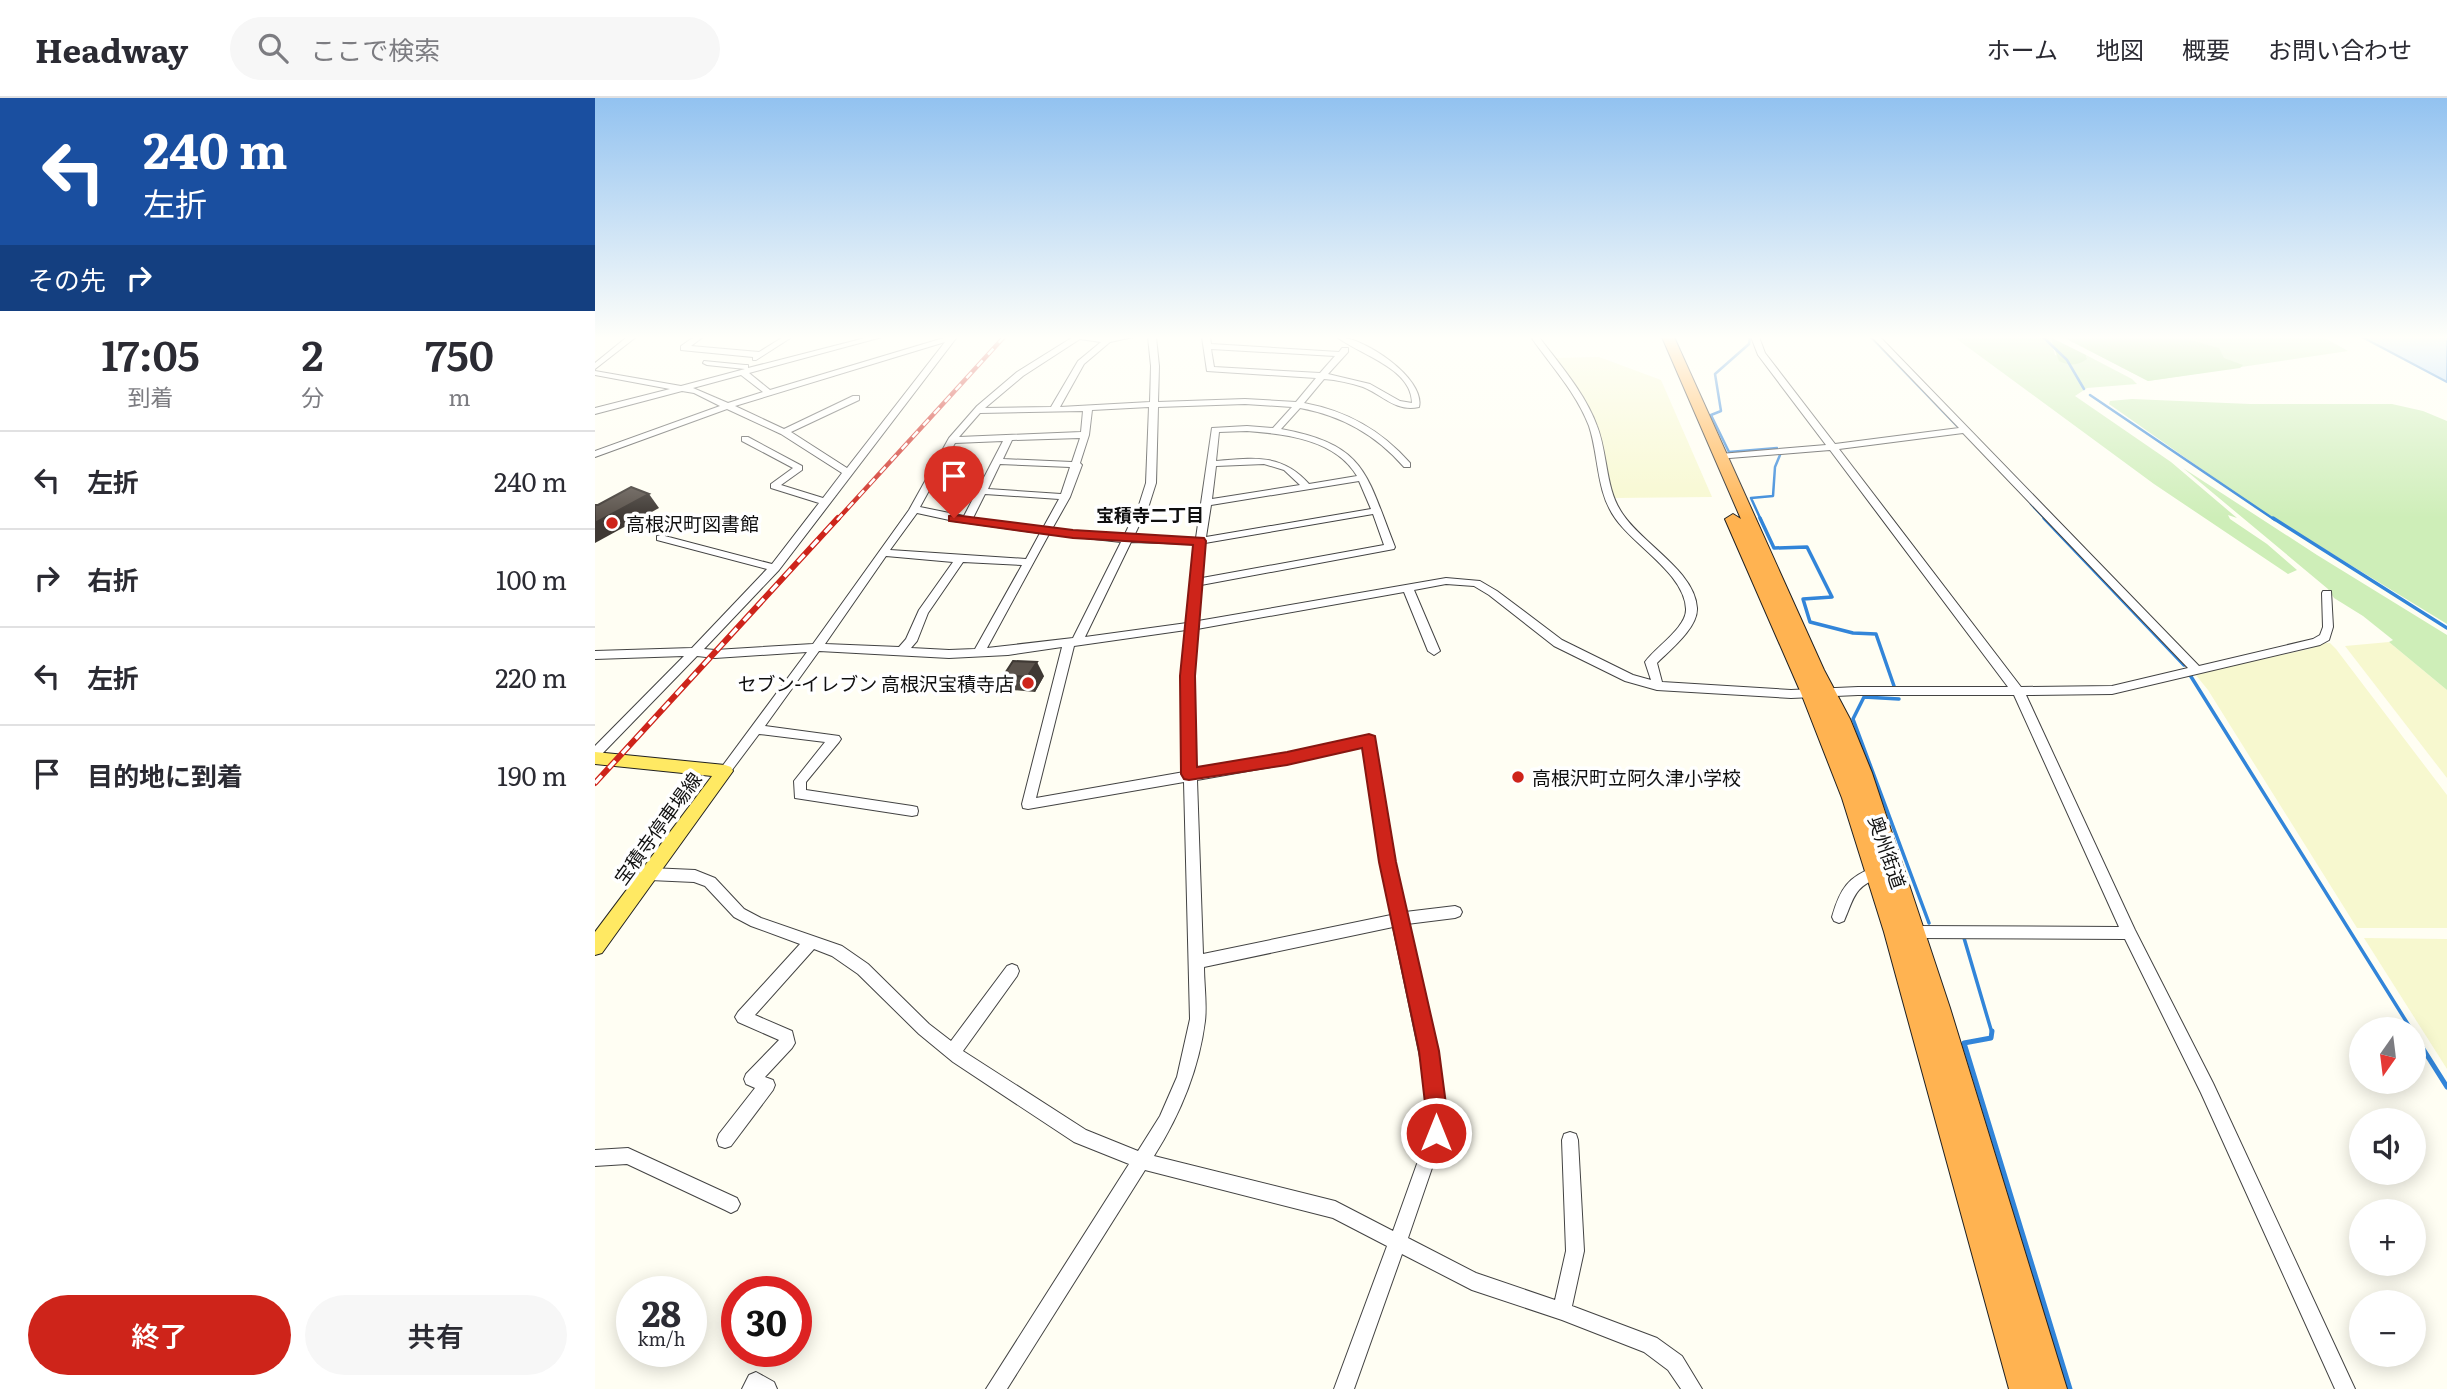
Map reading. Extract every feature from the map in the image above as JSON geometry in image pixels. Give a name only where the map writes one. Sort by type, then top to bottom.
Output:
[{"type":"highway","name":"奥州街道","points":[[1682,397],[1779,626],[1819,692],[1869,797],[1915,932],[2052,1389]]},
{"type":"highway","name":"奥州街道","points":[[1694,397],[1815,670],[1819,692],[1876,873],[2024,1389]]},
{"type":"main road","name":"宝積寺停車場線","points":[[595,756],[725,771],[595,947]]},
{"type":"street","points":[[595,411],[648,397]]},
{"type":"street","points":[[709,397],[730,405],[809,445],[848,473]]},
{"type":"street","points":[[595,454],[755,397]]},
{"type":"street","points":[[595,756],[775,568],[906,397]]},
{"type":"street","points":[[725,771],[818,647],[914,509],[952,440],[992,397]]},
{"type":"street","points":[[1055,408],[1061,397]]},
{"type":"street","points":[[1152,397],[1151,483],[1144,505],[1073,643],[1028,804],[1287,758],[1369,740],[1387,862],[1429,1051],[1437,1112],[1432,1144],[1344,1389]]},
{"type":"street","points":[[1275,431],[1304,397]]},
{"type":"street","points":[[1387,397],[1401,405],[1416,405],[1416,397]]},
{"type":"street","points":[[1578,397],[1592,423],[1610,500],[1618,516],[1682,584],[1693,601],[1693,615],[1689,623],[1651,662],[1657,685]]},
{"type":"street","points":[[1796,397],[2019,693],[2129,933],[2207,1088],[2345,1389]]},
{"type":"street","points":[[1934,397],[2195,668]]},
{"type":"street","points":[[784,432],[856,398]]},
{"type":"street","points":[[978,410],[1258,401],[1297,405],[1322,410],[1357,423],[1387,442],[1408,465]]},
{"type":"street","points":[[979,652],[1065,497],[1086,435],[1088,407]]},
{"type":"street","points":[[996,1389],[1166,1122],[1185,1077],[1198,1019],[1187,676],[1200,541],[1215,430],[1275,431],[1311,438],[1346,456],[1362,478],[1390,547],[1198,582]]},
{"type":"street","points":[[1720,457],[1835,447],[1966,430]]},
{"type":"street","points":[[952,440],[1086,435]]},
{"type":"street","points":[[745,439],[799,468],[774,486],[825,502]]},
{"type":"street","points":[[967,520],[1008,439]]},
{"type":"street","points":[[996,461],[1077,465]]},
{"type":"street","points":[[1212,464],[1269,461],[1297,472],[1307,487]]},
{"type":"street","points":[[1207,503],[1362,478]]},
{"type":"street","points":[[980,491],[1065,497]]},
{"type":"street","points":[[914,509],[967,520],[1046,531],[1126,539],[1200,541],[1375,510]]},
{"type":"street","points":[[661,538],[775,568]]},
{"type":"street","points":[[883,552],[1030,562]]},
{"type":"street","points":[[902,651],[911,641],[923,613],[960,559]]},
{"type":"street","points":[[595,655],[694,652],[715,654],[818,647],[949,654],[979,652],[1073,643],[1192,626],[1446,580],[1476,583],[1558,643],[1629,678],[1657,685],[1791,694],[2112,690],[2195,668],[2316,642],[2325,637],[2328,627],[2327,593]]},
{"type":"street","points":[[1408,588],[1434,651]]},
{"type":"street","points":[[757,729],[835,739],[800,781],[800,794],[912,811]]},
{"type":"street","points":[[1839,917],[1843,899],[1851,886],[1863,876],[1876,873]]},
{"type":"street","points":[[650,874],[695,876],[710,882],[739,913],[837,951],[863,969],[924,1029],[953,1052],[1080,1136],[1142,1161],[1335,1210],[1472,1281],[1562,1311],[1657,1349],[1675,1363],[1692,1389]]},
{"type":"street","points":[[1196,962],[1401,919],[1455,912]]},
{"type":"street","points":[[1915,932],[2129,933]]},
{"type":"street","points":[[725,1140],[768,1085],[752,1079],[787,1043],[787,1035],[743,1017],[811,942]]},
{"type":"street","points":[[953,1052],[1012,971]]},
{"type":"street","points":[[1562,1311],[1575,1251],[1570,1140]]},
{"type":"street","points":[[595,1158],[628,1156],[731,1204]]},
{"type":"street","points":[[752,1389],[756,1382],[768,1389]]},
{"type":"green space","points":[[1580,397],[1669,397],[1712,497],[1613,498],[1595,421]]},
{"type":"green space","points":[[2036,397],[2077,397],[2171,462],[2237,518],[2228,515],[2230,519],[2267,544],[2297,570],[2288,574],[2154,484]]},
{"type":"green space","points":[[2132,399],[2250,404],[2392,404],[2423,411],[2447,421],[2447,624],[2254,506],[2109,404],[2110,401]]},
{"type":"green space","points":[[2183,468],[2447,635],[2447,690],[2389,642],[2393,640],[2363,616],[2334,598],[2328,589]]},
{"type":"green space","points":[[2389,642],[2447,690],[2447,778],[2345,646]]},
{"type":"green space","points":[[2330,643],[2336,649],[2447,795],[2447,928],[2357,928],[2208,690],[2195,674],[2309,649]]},
{"type":"green space","points":[[2364,938],[2447,939],[2447,1069],[2426,1036],[2426,1017],[2414,1017]]},
{"type":"building","points":[[631,487],[649,494],[595,523],[595,505]]},
{"type":"building","points":[[1013,661],[1037,662],[1027,677],[1004,675]]},
{"type":"waterway","points":[[1719,397],[1721,411],[1711,415],[1729,452],[1777,448]]},
{"type":"waterway","points":[[1929,397],[1958,427]]},
{"type":"waterway","points":[[2093,397],[2275,520]]},
{"type":"waterway","points":[[1761,520],[1751,498],[1773,496],[1775,467],[1780,455]]},
{"type":"waterway","points":[[2031,504],[2046,520]]},
{"type":"waterway","points":[[1760,518],[1774,548],[1807,547],[1832,597],[1803,599],[1810,622],[1853,633],[1876,634],[1894,686]]},
{"type":"waterway","points":[[2044,518],[2184,665]]},
{"type":"waterway","points":[[2273,518],[2447,628]]},
{"type":"waterway","points":[[2190,675],[2404,1017]]},
{"type":"waterway","points":[[1899,699],[1864,697],[1853,719],[1929,923]]},
{"type":"waterway","points":[[1964,938],[1992,1032]]},
{"type":"waterway","points":[[1992,1032],[1991,1038],[1964,1043],[2070,1389]]},
{"type":"waterway","points":[[2426,1054],[2447,1087]]},
{"type":"railway","points":[[837,520],[949,397]]},
{"type":"railway","points":[[595,783],[838,518]]},
{"type":"place","name":"高根沢町図書館","points":[[612,523]]},
{"type":"place","name":"セブン-イレブン 高根沢宝積寺店","points":[[1028,683]]},
{"type":"place","name":"高根沢町立阿久津小学校","points":[[1518,777]]},
{"type":"district","name":"宝積寺二丁目","points":[[1150,514]]},
{"type":"route","points":[[954,518],[1126,539],[1200,541],[1187,676],[1189,774],[1325,751],[1369,740],[1387,862],[1429,1051],[1437,1112],[1436,1133]]}]
